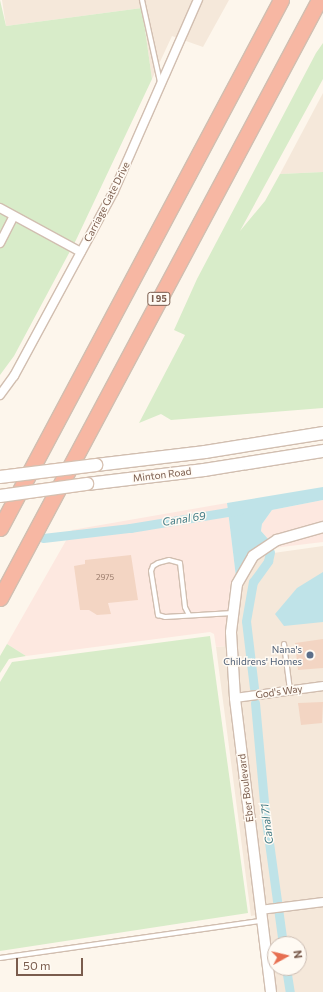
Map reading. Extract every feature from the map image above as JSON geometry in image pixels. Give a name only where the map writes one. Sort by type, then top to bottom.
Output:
[{"type":"highway","points":[[0,528],[281,0]]},
{"type":"highway","name":"I 95","points":[[0,598],[319,0]]},
{"type":"main road","name":"Minton Road","points":[[0,477],[205,452],[323,433]]},
{"type":"main road","name":"Minton Road","points":[[0,496],[204,470],[323,451]]},
{"type":"street","name":"Carriage Gate Drive","points":[[0,395],[14,376],[81,252],[136,145],[198,0]]},
{"type":"street","points":[[0,208],[81,252]]},
{"type":"street","points":[[0,243],[14,216]]},
{"type":"street","name":"Eber Boulevard","points":[[271,992],[262,921],[264,910],[236,698],[231,632],[237,584],[253,556],[274,542],[323,527]]},
{"type":"street","name":"God's Way","points":[[236,698],[323,686]]},
{"type":"street","points":[[264,910],[323,902]]},
{"type":"lane","points":[[142,0],[161,86]]},
{"type":"lane","points":[[189,615],[185,607],[180,563],[168,560],[158,562],[153,566],[151,571],[158,615],[189,615],[234,613]]},
{"type":"lane","points":[[284,644],[290,690]]},
{"type":"lane","points":[[0,958],[262,921]]},
{"type":"shaded area","points":[[2,0],[229,0],[203,47],[172,36],[152,79],[142,8],[6,26]]},
{"type":"shaded area","points":[[323,93],[323,172],[280,174]]},
{"type":"shaded area","points":[[323,500],[323,523],[274,536],[269,540],[261,531],[262,524],[272,510]]},
{"type":"shaded area","points":[[227,503],[236,577],[230,586],[227,646],[216,647],[214,634],[210,632],[26,656],[7,644],[72,530]]},
{"type":"shaded area","points":[[323,532],[323,542],[273,548],[279,544]]},
{"type":"shaded area","points":[[323,546],[323,992],[271,992],[269,976],[307,976],[307,936],[267,936],[267,956],[231,632],[237,584],[253,556]]},
{"type":"shaded area","points":[[227,646],[230,698],[256,915],[251,916],[216,647]]},
{"type":"green space","points":[[0,0],[6,26],[142,8],[152,79],[76,240],[14,356],[0,375]]},
{"type":"green space","points":[[323,43],[323,79],[240,231],[265,201],[280,174],[323,172],[323,408],[171,420],[161,414],[139,423],[185,335],[174,330],[197,279],[316,53]]},
{"type":"green space","points":[[210,636],[248,913],[0,951],[0,682],[12,662]]},
{"type":"green space","points":[[7,644],[26,656],[9,659],[0,673],[0,656]]},
{"type":"water","points":[[323,487],[323,500],[272,510],[262,524],[261,531],[269,540],[236,577],[227,503]]},
{"type":"water","points":[[323,572],[323,622],[284,626],[275,614],[297,588]]},
{"type":"building","points":[[131,555],[138,600],[108,603],[111,614],[97,615],[89,610],[80,610],[74,566],[85,564],[85,560]]},
{"type":"building","name":"Nana's Childrens' Homes","points":[[323,639],[323,668],[298,670],[295,643]]},
{"type":"building","points":[[323,702],[322,723],[301,725],[298,703]]},
{"type":"waterway","name":"Canal 69","points":[[43,538],[130,528],[240,510]]},
{"type":"waterway","name":"Canal 71","points":[[254,688],[246,621],[253,582],[268,561],[270,552]]},
{"type":"waterway","name":"Canal 71","points":[[255,703],[265,813],[282,936]]},
{"type":"waterway","name":"Canal 71","points":[[287,976],[290,992]]},
{"type":"place","name":"Nana's Childrens' Homes","points":[[310,655]]}]
